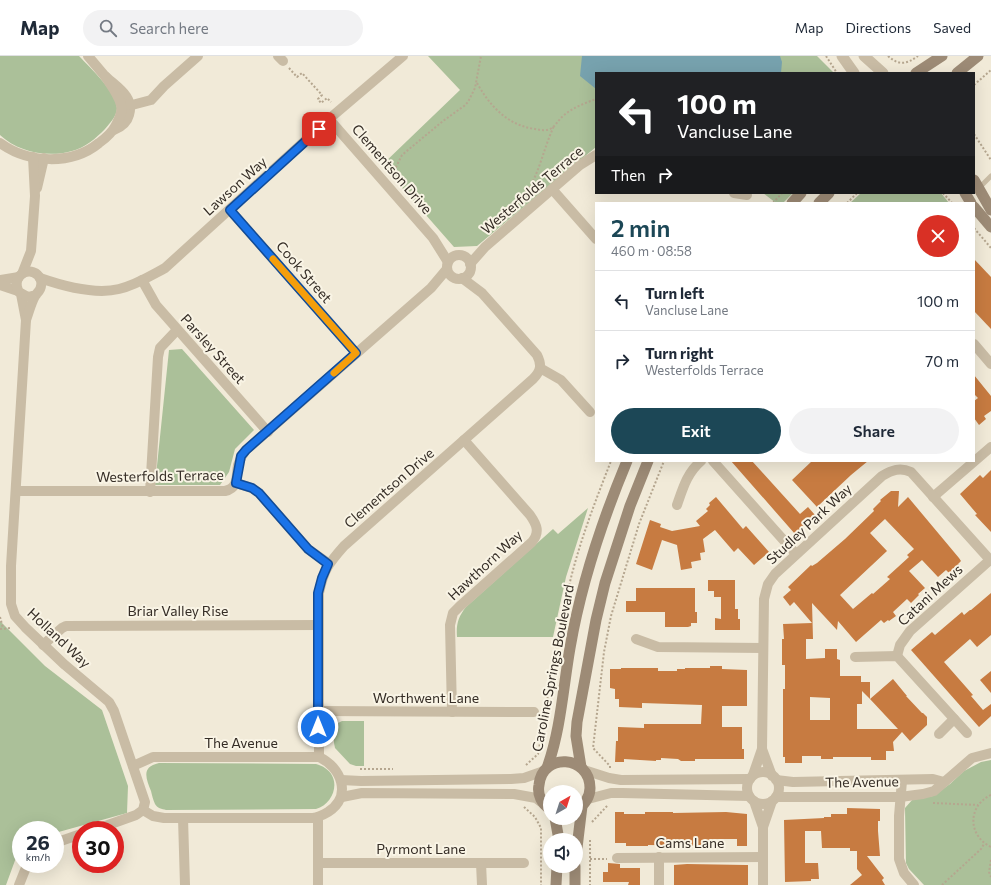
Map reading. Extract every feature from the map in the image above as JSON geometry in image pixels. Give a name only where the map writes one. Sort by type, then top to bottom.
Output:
[{"type":"main road","points":[[918,72],[942,56]]},
{"type":"main road","points":[[959,72],[978,56]]},
{"type":"main road","points":[[976,184],[991,210]]},
{"type":"main road","points":[[793,202],[800,194]]},
{"type":"main road","points":[[820,202],[828,194]]},
{"type":"main road","points":[[975,208],[991,227]]},
{"type":"main road","name":"Caroline Springs Boulevard","points":[[543,801],[540,797],[538,788],[539,779],[545,770],[559,727],[570,647],[583,588],[600,532],[627,462]]},
{"type":"main road","points":[[582,769],[576,736],[577,722],[596,620],[617,544],[648,462]]},
{"type":"main road","points":[[545,770],[553,764],[560,762],[575,764],[582,769],[588,776],[590,784],[590,792],[583,803]]},
{"type":"main road","points":[[556,885],[557,873]]},
{"type":"main road","points":[[575,873],[575,885]]},
{"type":"street","points":[[88,56],[126,103]]},
{"type":"street","points":[[126,103],[151,100],[164,86],[198,56]]},
{"type":"street","name":"Lawson Way","points":[[38,276],[65,287],[103,291],[119,289],[142,280],[165,268],[329,119],[403,56]]},
{"type":"street","points":[[842,56],[853,72]]},
{"type":"street","points":[[864,56],[882,72]]},
{"type":"street","points":[[0,143],[20,155],[33,157],[68,158],[81,154],[97,145],[112,131],[126,103]]},
{"type":"street","name":"Clementson Drive","points":[[319,757],[318,593],[328,564],[344,546],[533,379],[540,368],[540,361],[537,355],[329,119]]},
{"type":"street","name":"Westerfolds Terrace","points":[[17,491],[150,492],[230,490],[236,483],[241,456],[246,450],[431,288],[485,247],[580,165],[595,156]]},
{"type":"street","points":[[0,285],[28,297],[37,294],[41,286],[31,251],[35,196],[33,157]]},
{"type":"street","points":[[35,196],[44,158]]},
{"type":"street","points":[[552,189],[595,238]]},
{"type":"street","points":[[740,194],[747,195]]},
{"type":"street","name":"Cook Street","points":[[230,210],[356,353]]},
{"type":"street","points":[[19,292],[16,284],[31,251]]},
{"type":"street","points":[[0,280],[30,272],[38,276]]},
{"type":"street","name":"Parsley Street","points":[[142,280],[156,305],[268,432]]},
{"type":"street","name":"Lawson Way","points":[[37,294],[65,287]]},
{"type":"street","name":"Holland Way","points":[[19,292],[26,320],[11,604],[15,616],[25,627],[64,665],[109,702],[114,711],[145,802],[143,810]]},
{"type":"street","name":"Holland Way","points":[[26,320],[37,294]]},
{"type":"street","points":[[150,492],[158,357],[160,348],[177,330]]},
{"type":"street","points":[[975,345],[991,364]]},
{"type":"street","points":[[540,368],[560,380],[590,412]]},
{"type":"street","name":"Hawthorn Way","points":[[452,712],[450,625],[453,613],[532,542],[535,538],[537,530],[536,524],[530,515],[464,440]]},
{"type":"street","points":[[975,461],[991,447]]},
{"type":"street","points":[[677,505],[687,476],[700,462]]},
{"type":"street","points":[[714,462],[796,554]]},
{"type":"street","points":[[934,497],[974,462]]},
{"type":"street","name":"Studley Park Way","points":[[752,777],[762,749],[764,599],[768,584],[774,574],[796,554],[882,476],[897,465],[911,472],[991,560]]},
{"type":"street","points":[[236,483],[252,488],[259,493],[308,549],[328,564]]},
{"type":"street","name":"Catani Mews","points":[[897,656],[900,645],[910,631],[991,560]]},
{"type":"street","name":"Briar Valley Rise","points":[[43,645],[66,626],[319,625]]},
{"type":"street","points":[[636,639],[658,647],[763,648]]},
{"type":"street","points":[[855,657],[897,656],[967,733]]},
{"type":"street","name":"Worthwent Lane","points":[[318,711],[534,712]]},
{"type":"street","points":[[939,734],[954,719]]},
{"type":"street","name":"Studley Park Way","points":[[762,749],[774,778]]},
{"type":"street","name":"The Avenue","points":[[774,799],[924,794],[934,791],[972,758],[991,753]]},
{"type":"street","name":"The Avenue","points":[[133,766],[153,757],[319,757]]},
{"type":"street","points":[[119,821],[136,815],[143,810],[153,816],[164,818],[318,817],[331,810],[342,797],[341,780],[334,767],[326,760],[319,757]]},
{"type":"street","points":[[582,769],[621,780],[752,777],[763,772],[774,778],[778,789],[763,827],[763,885]]},
{"type":"street","points":[[341,780],[511,779],[524,778],[545,770]]},
{"type":"street","points":[[752,777],[747,788],[763,827]]},
{"type":"street","name":"The Avenue","points":[[774,778],[793,782],[902,781],[933,779],[944,782]]},
{"type":"street","points":[[902,781],[900,796],[899,859],[904,873],[914,885]]},
{"type":"street","points":[[342,797],[362,793],[514,794],[536,798],[543,804]]},
{"type":"street","points":[[583,805],[611,793],[751,798],[763,804],[774,799]]},
{"type":"street","points":[[318,817],[318,885]]},
{"type":"street","points":[[183,818],[184,885]]},
{"type":"street","points":[[659,885],[660,857]]},
{"type":"street","name":"Cams Lane","points":[[617,858],[763,857]]},
{"type":"street","points":[[481,863],[482,885]]},
{"type":"street","name":"Pyrmont Lane","points":[[318,864],[524,863]]},
{"type":"street","points":[[19,885],[24,873]]},
{"type":"lane","points":[[976,184],[991,176]]},
{"type":"path","points":[[382,179],[396,167],[402,155],[442,121],[464,106],[471,97],[477,82],[481,56]]},
{"type":"path","points":[[826,56],[836,72]]},
{"type":"path","points":[[888,56],[896,62],[905,63],[918,56]]},
{"type":"path","points":[[281,59],[297,77],[302,73],[322,95],[318,99],[321,103],[327,98],[331,102]]},
{"type":"path","points":[[975,84],[991,70]]},
{"type":"path","points":[[477,82],[491,105],[508,119],[525,126],[543,130],[551,129],[564,115],[595,99]]},
{"type":"path","points":[[975,136],[991,160]]},
{"type":"path","points":[[774,202],[781,194]]},
{"type":"path","points":[[848,202],[856,194]]},
{"type":"path","points":[[944,194],[951,202]]},
{"type":"path","points":[[975,229],[991,248]]},
{"type":"path","points":[[612,778],[610,766],[593,748],[604,652],[611,616],[639,524],[664,462]]},
{"type":"path","points":[[0,617],[3,628],[0,629]]},
{"type":"path","points":[[522,769],[538,754],[547,704]]},
{"type":"path","points":[[591,826],[596,816],[609,805],[611,793]]},
{"type":"path","points":[[991,795],[985,798],[978,805],[974,815],[974,829],[978,838],[984,844],[991,847]]},
{"type":"path","points":[[930,803],[978,805]]},
{"type":"path","points":[[541,828],[541,885]]},
{"type":"path","points":[[590,837],[590,885]]},
{"type":"path","points":[[942,885],[982,849],[984,844]]},
{"type":"path","points":[[590,859],[617,858]]},
{"type":"path","points":[[991,860],[989,872],[991,877]]},
{"type":"green space","points":[[0,56],[79,56],[102,80],[112,94],[116,101],[117,108],[115,117],[94,139],[81,148],[72,151],[53,154],[34,152],[15,146],[0,135]]},
{"type":"green space","points":[[428,56],[817,56],[833,72],[595,72],[595,148],[477,246],[454,247],[382,165],[460,90]]},
{"type":"green space","points":[[764,194],[792,194],[784,202],[775,202]]},
{"type":"green space","points":[[860,194],[942,194],[948,202],[851,202]]},
{"type":"green space","points":[[182,349],[254,430],[235,449],[229,472],[220,485],[155,485],[169,350]]},
{"type":"green space","points":[[588,508],[566,577],[553,637],[457,637],[458,621],[466,607],[553,529],[558,534]]},
{"type":"green space","points":[[0,621],[45,666],[102,710],[128,786],[127,813],[98,821],[72,821],[72,828],[64,830],[64,821],[12,821],[12,869],[6,885],[0,885]]},
{"type":"green space","points":[[342,721],[364,721],[364,766],[350,764],[335,748],[334,727]]},
{"type":"green space","points":[[991,760],[991,885],[924,885],[909,869],[906,863],[905,808],[913,799],[933,796],[950,784],[964,771],[981,762]]},
{"type":"green space","points":[[159,763],[316,764],[323,767],[330,773],[333,778],[334,791],[327,802],[316,809],[166,810],[155,804],[146,774],[149,767]]},
{"type":"water","points":[[582,56],[780,56],[782,62],[781,72],[595,72],[595,88],[580,76]]},
{"type":"building","points":[[975,260],[991,277],[991,329],[975,312]]},
{"type":"building","points":[[975,376],[991,396],[991,411],[984,416],[986,419],[979,425],[975,419],[975,400],[978,398],[975,395]]},
{"type":"building","points":[[732,462],[753,462],[800,514],[808,507],[815,515],[795,534]]},
{"type":"building","points":[[811,462],[867,462],[817,507],[792,480]]},
{"type":"building","points":[[991,470],[991,532],[975,515],[977,514],[960,494],[980,475],[983,478]]},
{"type":"building","points":[[891,491],[899,491],[898,507],[908,497],[961,561],[958,564],[960,566],[950,574],[946,570],[938,577],[922,560],[909,571],[925,588],[911,603],[907,599],[893,612],[896,616],[884,623],[881,620],[856,642],[838,621],[837,630],[812,603],[813,639],[806,639],[806,659],[825,658],[825,649],[837,649],[837,659],[840,660],[840,676],[861,676],[861,682],[870,682],[870,699],[893,679],[906,696],[927,717],[927,725],[910,741],[902,732],[893,742],[894,751],[886,751],[886,760],[871,760],[871,757],[833,757],[833,759],[821,759],[821,756],[802,756],[802,763],[785,763],[785,757],[783,757],[783,689],[785,689],[785,665],[782,665],[782,639],[784,639],[783,624],[812,623],[794,602],[790,606],[783,597],[791,590],[788,587],[811,565],[812,566],[817,563],[845,539],[874,511],[873,509],[881,501],[880,500]],"holes":[[[885,519],[914,549],[907,555],[909,557],[887,577],[890,579],[853,609],[840,595],[887,551],[870,533]],[[862,691],[898,729],[857,729],[857,704],[862,704]],[[810,697],[830,698],[830,720],[810,720]]]},
{"type":"building","points":[[716,497],[743,529],[746,526],[769,552],[754,565],[738,548],[734,552],[715,530],[703,539],[705,552],[700,553],[701,560],[691,562],[692,568],[681,570],[677,545],[662,540],[652,570],[636,564],[650,520],[661,524],[660,527],[672,531],[700,526],[696,521],[708,511],[706,509],[710,505],[709,503]]},
{"type":"building","points":[[708,580],[735,580],[735,609],[738,609],[740,630],[715,630],[715,618],[721,619],[721,597],[714,597],[714,591],[708,591]]},
{"type":"building","points":[[636,588],[695,588],[695,612],[697,612],[697,623],[691,623],[691,626],[688,627],[665,627],[665,612],[626,612],[626,601],[636,601]]},
{"type":"building","points":[[991,593],[991,635],[977,647],[970,639],[944,662],[973,695],[971,696],[983,710],[991,704],[991,716],[979,727],[911,650],[932,632],[935,635],[962,612],[964,615]]},
{"type":"building","points":[[710,666],[722,666],[722,669],[747,670],[747,706],[722,706],[722,727],[742,727],[742,749],[744,749],[744,759],[695,759],[695,761],[681,761],[678,759],[661,758],[661,760],[656,761],[624,759],[624,762],[615,762],[618,727],[644,728],[644,724],[701,724],[702,705],[642,703],[642,708],[619,707],[619,699],[615,699],[615,689],[610,688],[610,669],[658,668],[658,671],[677,671],[677,669],[685,668],[710,668]]},
{"type":"building","points":[[991,671],[991,693],[980,680]]},
{"type":"building","points":[[847,808],[880,809],[878,831],[880,856],[867,856],[884,878],[882,880],[885,885],[850,885],[862,875],[857,869],[857,851],[850,851],[850,848],[822,848],[821,831],[805,831],[805,863],[818,863],[819,879],[811,879],[811,881],[785,882],[784,820],[824,818],[831,817],[831,814],[847,814]]},
{"type":"building","points":[[615,812],[624,812],[624,814],[645,814],[645,812],[726,812],[747,814],[747,846],[737,846],[737,839],[714,839],[714,846],[626,846],[626,843],[615,843]]},
{"type":"building","points":[[608,863],[620,864],[620,868],[640,868],[640,885],[628,885],[629,882],[603,882],[603,872],[608,872]]},
{"type":"building","points":[[674,865],[748,865],[748,885],[674,885]]},
{"type":"slow traffic","points":[[273,259],[356,353],[334,373]]},
{"type":"route","points":[[318,727],[318,593],[328,564],[308,549],[259,493],[252,488],[236,483],[238,465],[241,456],[246,450],[356,353],[230,210],[319,129]]}]
